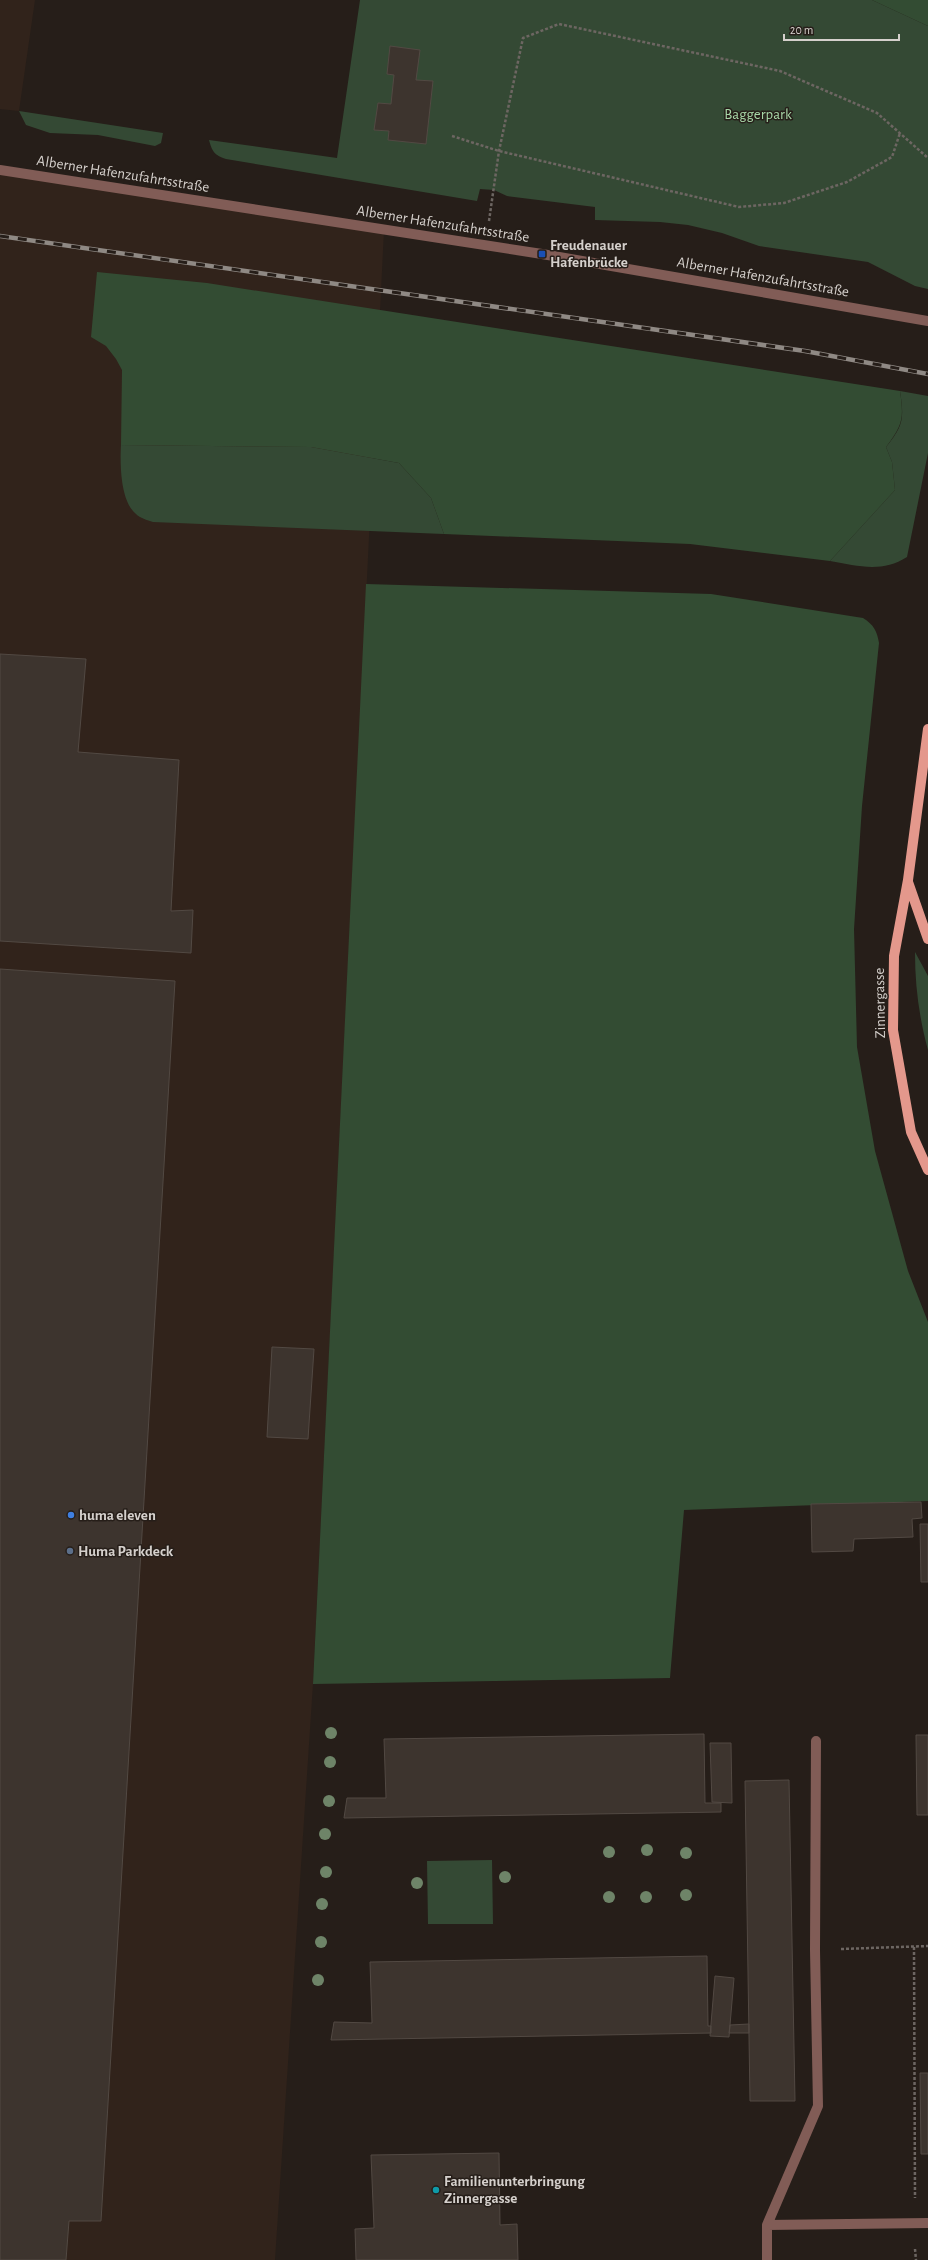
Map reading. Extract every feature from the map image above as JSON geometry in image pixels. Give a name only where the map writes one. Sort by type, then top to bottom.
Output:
[{"type":"main road","name":"Zinnergasse","points":[[928,729],[908,880],[894,956],[893,1030],[911,1132],[928,1170]]},
{"type":"main road","name":"Zinnergasse","points":[[908,880],[928,939]]},
{"type":"street","name":"Alberner Hafenzufahrtsstraße","points":[[0,170],[485,245],[928,321]]},
{"type":"street","points":[[767,2260],[767,2225],[818,2106],[815,1950],[816,1741]]},
{"type":"street","points":[[767,2225],[928,2223]]},
{"type":"path","points":[[485,245],[499,151],[523,38],[559,24],[780,71],[877,113],[928,158]]},
{"type":"path","points":[[452,136],[499,151],[739,206],[784,203],[847,182],[892,157],[900,133]]},
{"type":"path","points":[[815,1950],[928,1946]]},
{"type":"path","points":[[914,1947],[914,2223],[916,2260]]},
{"type":"shaded area","points":[[0,0],[35,0],[19,111],[0,109]]},
{"type":"shaded area","points":[[0,170],[384,230],[313,1684],[275,2260],[0,2260]]},
{"type":"green space","name":"Baggerpark","points":[[360,0],[872,0],[928,26],[928,289],[915,286],[868,262],[759,246],[722,233],[688,225],[660,222],[595,220],[595,207],[507,196],[494,190],[480,189],[477,201],[226,159],[216,154],[209,140],[337,158]]},
{"type":"green space","points":[[872,0],[928,0],[928,26]]},
{"type":"green space","points":[[19,111],[163,133],[161,143],[155,146],[98,135],[50,133],[26,125]]},
{"type":"green space","points":[[97,272],[207,283],[900,391],[902,408],[901,421],[899,427],[886,447],[892,462],[895,490],[830,561],[690,544],[444,534],[431,498],[399,463],[311,447],[121,445],[122,370],[106,346],[91,337]]},
{"type":"green space","points":[[900,391],[928,396],[928,453],[907,557],[898,562],[879,567],[860,566],[830,561],[895,490],[892,462],[886,447],[896,433],[901,421],[902,408]]},
{"type":"green space","points":[[121,445],[311,447],[399,463],[431,498],[444,534],[153,522],[138,515],[131,508],[127,500],[122,481]]},
{"type":"green space","points":[[366,584],[711,594],[863,618],[870,623],[877,635],[879,643],[862,806],[854,929],[857,1047],[875,1151],[908,1271],[928,1322],[928,1501],[684,1510],[670,1678],[313,1684]]},
{"type":"green space","points":[[915,952],[928,976],[928,1050],[918,1001]]},
{"type":"green space","points":[[492,1860],[493,1924],[428,1924],[427,1861]]},
{"type":"building","points":[[390,46],[420,50],[416,80],[433,81],[426,144],[388,140],[389,131],[374,130],[378,103],[391,104],[394,75],[387,74]]},
{"type":"building","points":[[0,654],[86,659],[78,752],[179,760],[171,911],[193,910],[191,953],[0,941]]},
{"type":"building","name":"Huma Parkdeck","points":[[0,969],[175,981],[101,2221],[69,2221],[66,2260],[0,2260]]},
{"type":"building","points":[[272,1347],[314,1349],[308,1439],[267,1437]]},
{"type":"building","points":[[921,1502],[922,1518],[912,1519],[913,1537],[854,1539],[853,1551],[812,1552],[811,1504]]},
{"type":"building","points":[[920,1524],[928,1524],[928,1582],[921,1582]]},
{"type":"building","points":[[704,1734],[705,1803],[721,1803],[721,1812],[344,1818],[347,1798],[386,1798],[384,1739]]},
{"type":"building","points":[[916,1735],[928,1735],[928,1815],[917,1815]]},
{"type":"building","points":[[710,1743],[731,1743],[732,1803],[712,1802]]},
{"type":"building","points":[[789,1780],[795,2101],[750,2101],[745,1781]]},
{"type":"building","points":[[707,1956],[708,2026],[711,2026],[711,2033],[331,2040],[334,2022],[372,2023],[370,1962]]},
{"type":"building","points":[[715,1976],[734,1978],[729,2037],[710,2036]]},
{"type":"building","points":[[749,2024],[749,2033],[729,2033],[730,2025]]},
{"type":"building","points":[[920,2073],[928,2073],[928,2154],[921,2154]]},
{"type":"building","name":"Familienunterbringung Zinnergasse","points":[[499,2153],[500,2225],[517,2224],[518,2260],[356,2260],[355,2229],[374,2228],[371,2155]]},
{"type":"railway","points":[[0,236],[805,351],[928,374]]},
{"type":"place","name":"Freudenauer Hafenbrücke","points":[[542,254]]},
{"type":"place","name":"huma eleven","points":[[71,1515]]},
{"type":"place","name":"Huma Parkdeck","points":[[70,1551]]},
{"type":"place","name":"Familienunterbringung Zinnergasse","points":[[436,2190]]}]
